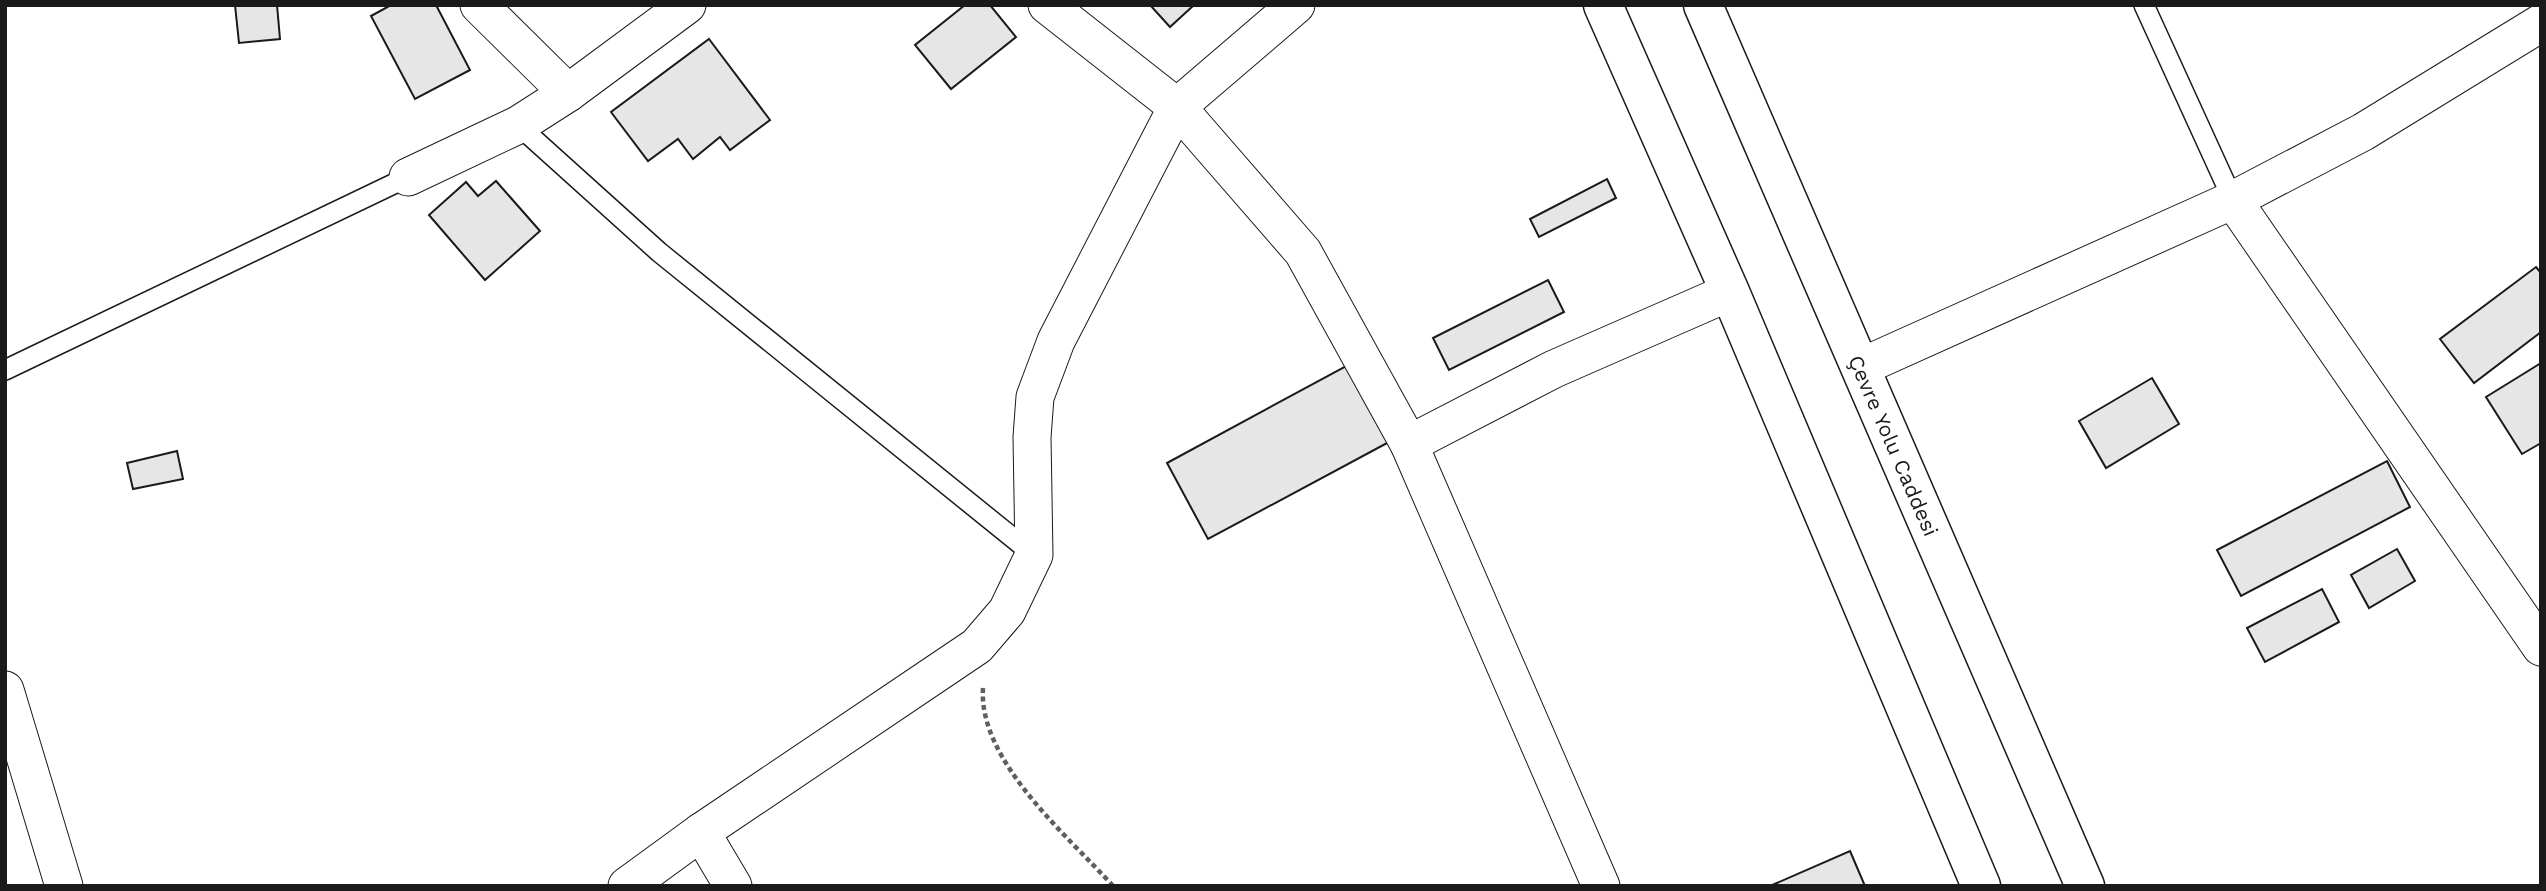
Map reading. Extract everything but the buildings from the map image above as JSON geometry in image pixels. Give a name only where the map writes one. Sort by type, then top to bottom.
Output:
[{"type":"highway","points":[[1603,5],[1730,292],[1981,886]]},
{"type":"highway","name":"Çevre Yolu Caddesi","points":[[1703,5],[2085,886]]},
{"type":"street","points":[[479,5],[568,93]]},
{"type":"street","points":[[408,177],[518,125],[568,93],[687,5]]},
{"type":"street","points":[[1047,5],[1177,107],[1303,251],[1409,444],[1601,886]]},
{"type":"street","points":[[627,886],[701,832],[977,646],[1007,611],[1034,555],[1032,437],[1035,397],[1056,341],[1177,107],[1296,5]]},
{"type":"street","points":[[1861,367],[2234,200],[2363,132],[2541,23]]},
{"type":"street","points":[[2234,200],[2541,647]]},
{"type":"street","points":[[1409,444],[1554,369],[1730,292]]},
{"type":"street","points":[[5,690],[64,886]]},
{"type":"street","points":[[701,832],[733,886]]},
{"type":"lane","points":[[2144,5],[2234,200]]},
{"type":"lane","points":[[518,125],[659,252],[1034,555]]},
{"type":"lane","points":[[5,370],[408,177]]},
{"type":"path","points":[[977,646],[986,716],[1006,763],[1025,789],[1113,886]]}]
